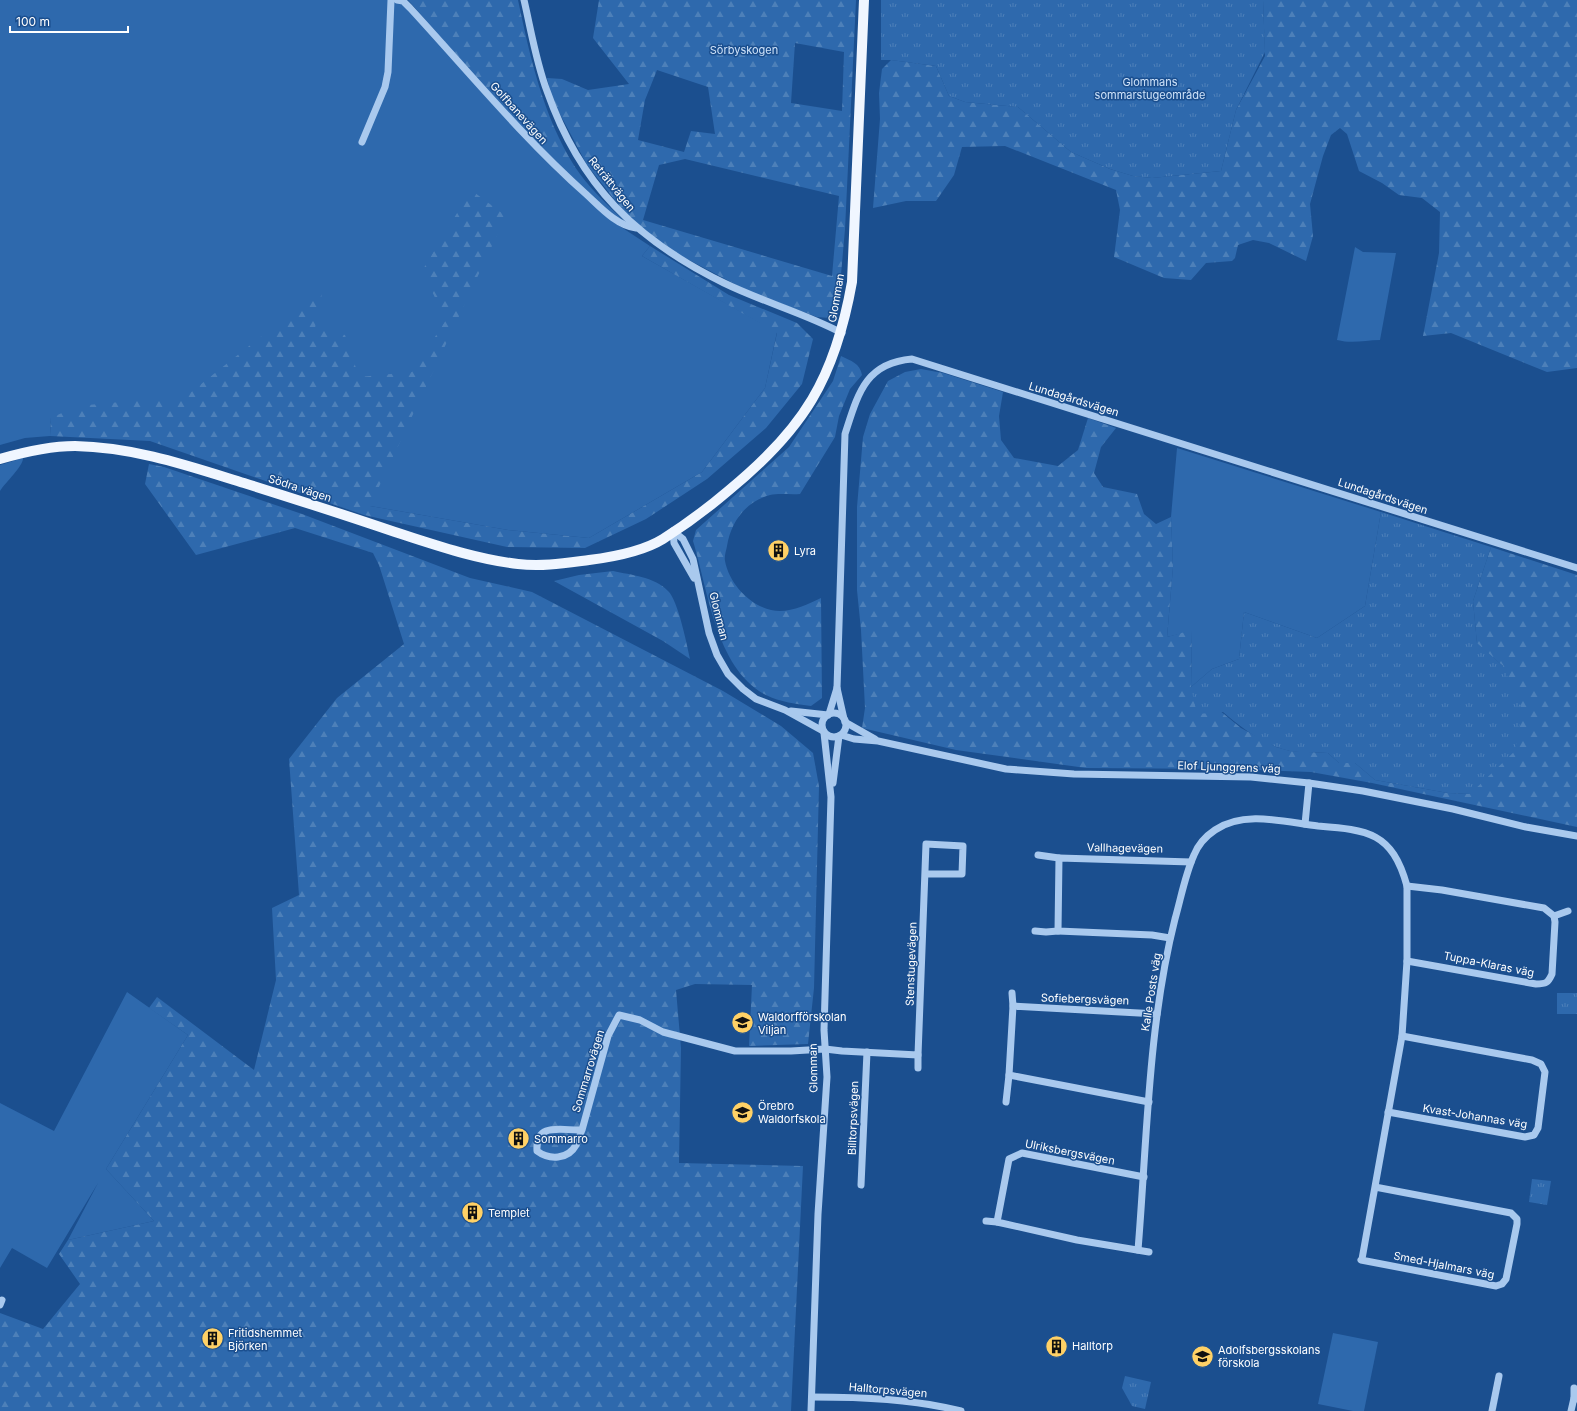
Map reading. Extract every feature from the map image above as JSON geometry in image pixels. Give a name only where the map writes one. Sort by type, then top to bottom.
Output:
[{"type":"main road","name":"Glomman","points":[[673,531],[720,498],[777,448],[805,412],[821,386],[842,333],[852,282],[864,0]]},
{"type":"main road","name":"Södra vägen","points":[[0,459],[49,448],[74,446],[148,455],[184,464],[301,501],[467,556],[520,564],[555,564],[592,559],[634,545],[660,533],[673,531]]},
{"type":"street","points":[[362,142],[385,87],[388,72],[391,0]]},
{"type":"street","name":"Golfbanevägen","points":[[397,0],[403,1],[410,8],[549,161],[609,215],[627,227],[636,228]]},
{"type":"street","name":"Reträttvägen","points":[[524,0],[546,90],[568,141],[582,165],[602,192],[636,228],[699,270],[755,298],[842,333]]},
{"type":"street","name":"Lundagårdsvägen","points":[[845,720],[837,688],[845,434],[855,403],[874,373],[884,365],[898,360],[912,359],[1577,568]]},
{"type":"street","name":"Glomman","points":[[673,531],[683,539],[693,558],[709,634],[717,655],[728,674],[756,699],[784,710],[824,732],[831,797]]},
{"type":"street","name":"Lundagårdsvägen","points":[[828,715],[837,688]]},
{"type":"street","name":"Glomman","points":[[784,710],[828,715]]},
{"type":"street","points":[[836,714],[845,720],[846,726],[840,736],[832,737],[824,732],[822,722],[828,715],[836,714]]},
{"type":"street","name":"Elof Ljunggrens väg","points":[[845,720],[878,741]]},
{"type":"street","name":"Glomman","points":[[812,1411],[818,1214],[827,1077],[825,1049],[831,797],[840,736]]},
{"type":"street","name":"Elof Ljunggrens väg","points":[[840,736],[878,741],[1006,769],[1074,774],[1229,776],[1309,783],[1363,791],[1526,827],[1577,836]]},
{"type":"street","points":[[1305,824],[1309,783]]},
{"type":"street","name":"Kalle Posts väg","points":[[1138,1250],[1157,1014],[1170,938],[1191,862],[1197,849],[1205,838],[1227,823],[1254,819],[1347,828],[1369,834],[1382,840],[1394,853],[1402,869],[1407,886],[1407,961],[1402,1036],[1362,1259]]},
{"type":"street","name":"Stenstugevägen","points":[[918,1068],[926,844],[962,846],[962,874],[926,874]]},
{"type":"street","name":"Vallhagevägen","points":[[1038,856],[1191,862]]},
{"type":"street","points":[[1058,931],[1059,858]]},
{"type":"street","points":[[1407,886],[1442,890],[1544,908],[1554,916],[1568,911]]},
{"type":"street","name":"Tuppa-Klaras väg","points":[[1407,961],[1536,984],[1545,984],[1549,982],[1552,974],[1554,916]]},
{"type":"street","points":[[1034,931],[1152,934],[1170,938]]},
{"type":"street","points":[[1006,1102],[1013,1006],[1012,993]]},
{"type":"street","name":"Sofiebergsvägen","points":[[1013,1006],[1157,1014]]},
{"type":"street","name":"Sommarrovägen","points":[[582,1130],[557,1128],[547,1130],[540,1136],[536,1144],[537,1151],[549,1156],[560,1157],[568,1154],[576,1145],[582,1130],[608,1036],[619,1015],[640,1020],[663,1032],[735,1051],[791,1051],[825,1049]]},
{"type":"street","name":"Kvast-Johannas väg","points":[[1388,1112],[1526,1137],[1534,1135],[1538,1128],[1545,1072],[1541,1064],[1532,1060],[1402,1036]]},
{"type":"street","points":[[825,1049],[918,1054]]},
{"type":"street","name":"Billtorpsvägen","points":[[861,1185],[867,1052]]},
{"type":"street","points":[[1009,1074],[1149,1102]]},
{"type":"street","name":"Ulriksbergsvägen","points":[[996,1222],[1009,1159],[1017,1154],[1022,1153],[1144,1178]]},
{"type":"street","name":"Smed-Hjalmars väg","points":[[1362,1259],[1500,1286],[1506,1279],[1517,1224],[1517,1219],[1511,1213],[1374,1187]]},
{"type":"street","points":[[986,1221],[1077,1240],[1149,1252]]},
{"type":"street","points":[[1492,1411],[1499,1376]]},
{"type":"street","points":[[1571,1411],[1575,1398],[1574,1388]]},
{"type":"street","name":"Halltorpsvägen","points":[[812,1397],[880,1398],[939,1406],[961,1411]]},
{"type":"green space","points":[[0,0],[406,0],[429,23],[537,146],[556,171],[612,221],[650,246],[642,256],[777,332],[765,388],[702,472],[589,538],[508,530],[370,506],[150,434],[51,418],[50,436],[25,438],[0,445]]},
{"type":"green space","points":[[408,0],[518,0],[527,43],[539,86],[554,127],[564,148],[575,167],[586,181],[624,221],[613,215],[550,160]]},
{"type":"green space","name":"Sörbyskogen","points":[[599,0],[856,0],[845,229],[837,313],[830,318],[817,317],[748,291],[670,250],[633,223],[587,165],[552,99],[547,78],[562,79],[588,90],[629,84],[593,38]],"holes":[[[795,43],[844,52],[842,111],[791,103]],[[657,70],[708,87],[715,134],[691,131],[684,152],[638,140],[645,100]],[[685,159],[839,196],[832,276],[643,220],[659,165]]]},
{"type":"green space","name":"Glommans sommarstugeområde","points":[[881,0],[1263,0],[1265,52],[1236,110],[1221,171],[1152,178],[1133,176],[1110,169],[1071,152],[1018,107],[965,102],[949,96],[936,66],[881,60]]},
{"type":"green space","points":[[1263,0],[1577,0],[1577,368],[1547,372],[1451,333],[1423,336],[1439,253],[1440,212],[1422,198],[1399,195],[1382,183],[1359,171],[1347,134],[1340,128],[1331,135],[1323,156],[1310,204],[1313,236],[1306,261],[1269,243],[1253,240],[1238,245],[1235,258],[1232,261],[1206,263],[1191,280],[1164,278],[1114,257],[1120,210],[1116,190],[1005,146],[962,147],[954,175],[936,201],[906,201],[873,208],[880,119],[879,93],[882,69],[891,60],[936,66],[949,96],[965,102],[1018,107],[1071,152],[1110,169],[1133,176],[1152,178],[1221,171],[1236,110],[1265,56]]},
{"type":"green space","points":[[471,190],[506,216],[370,506],[508,530],[589,538],[702,472],[765,388],[777,333],[642,256],[650,246],[729,295],[797,323],[813,339],[802,384],[766,428],[707,479],[646,519],[585,548],[507,547],[364,515],[150,441],[50,436],[51,418],[77,406],[186,396],[301,305],[322,293],[315,328],[345,335],[359,377],[412,372],[446,320],[422,271]]},
{"type":"green space","points":[[1355,247],[1363,252],[1396,253],[1380,340],[1354,342],[1337,340]]},
{"type":"green space","points":[[841,356],[857,365],[862,375],[850,389],[839,416],[835,437],[800,494],[770,495],[761,498],[746,508],[732,529],[725,558],[727,569],[741,592],[755,603],[763,607],[771,610],[784,611],[803,606],[821,598],[822,698],[811,706],[783,701],[766,695],[749,683],[736,667],[725,648],[716,627],[693,541],[696,530],[789,447],[833,381]]},
{"type":"green space","points":[[921,369],[943,373],[1003,392],[999,416],[1001,440],[1014,458],[1058,466],[1078,450],[1088,418],[1116,428],[1101,447],[1094,473],[1103,487],[1137,494],[1144,514],[1156,524],[1171,517],[1173,567],[1167,637],[1192,630],[1191,687],[1241,728],[1276,747],[1290,751],[1328,753],[1339,763],[1355,763],[1375,780],[1448,793],[1470,794],[1503,666],[1477,644],[1473,601],[1491,547],[1577,575],[1577,827],[1372,783],[1311,772],[1230,769],[1086,768],[956,750],[862,728],[865,708],[861,630],[857,590],[857,507],[863,437],[870,414],[888,381],[905,372]]},
{"type":"green space","points":[[1177,448],[1381,512],[1365,606],[1317,638],[1244,612],[1239,659],[1212,669],[1191,687],[1192,631],[1167,637],[1173,567],[1171,517]]},
{"type":"green space","points":[[23,458],[21,465],[0,491],[0,465]]},
{"type":"green space","points":[[149,464],[164,467],[302,514],[470,578],[532,592],[723,691],[781,726],[813,753],[819,786],[814,988],[808,1044],[749,1046],[752,985],[695,984],[676,990],[681,1048],[679,1163],[803,1166],[791,1411],[0,1411],[0,1313],[43,1329],[80,1284],[59,1254],[68,1240],[154,1221],[106,1169],[188,1035],[149,1008],[157,997],[254,1070],[276,980],[272,908],[299,895],[289,759],[337,698],[404,644],[379,565],[373,553],[295,528],[196,555],[145,484]]},
{"type":"green space","points":[[1381,512],[1491,547],[1473,601],[1477,643],[1503,666],[1522,710],[1515,751],[1470,794],[1448,793],[1375,780],[1355,763],[1339,763],[1328,753],[1290,751],[1281,749],[1263,741],[1237,724],[1223,712],[1197,714],[1191,687],[1212,669],[1239,659],[1244,612],[1317,638],[1365,606]]},
{"type":"green space","points":[[613,571],[635,575],[650,580],[663,586],[668,591],[672,596],[679,613],[690,659],[663,641],[554,581],[579,575]]},
{"type":"green space","points":[[127,992],[188,1035],[106,1169],[154,1221],[68,1240],[98,1183],[47,1268],[12,1248],[0,1268],[0,1103],[54,1131]]},
{"type":"green space","points":[[1557,993],[1577,993],[1577,1014],[1557,1014]]},
{"type":"green space","points":[[1532,1179],[1551,1181],[1547,1205],[1529,1202]]},
{"type":"green space","points":[[1333,1333],[1378,1342],[1364,1411],[1353,1411],[1318,1404]]},
{"type":"green space","points":[[1125,1376],[1151,1382],[1145,1409],[1132,1406],[1122,1388]]},
{"type":"place","name":"Lyra","points":[[779,551]]},
{"type":"place","name":"Waldorfförskolan Viljan","points":[[742,1023]]},
{"type":"place","name":"Örebro Waldorfskola","points":[[742,1112]]},
{"type":"place","name":"Sommarro","points":[[518,1139]]},
{"type":"place","name":"Templet","points":[[473,1213]]},
{"type":"place","name":"Fritidshemmet Björken","points":[[213,1339]]},
{"type":"place","name":"Halltorp","points":[[1057,1346]]},
{"type":"place","name":"Adolfsbergsskolans förskola","points":[[1202,1356]]}]
